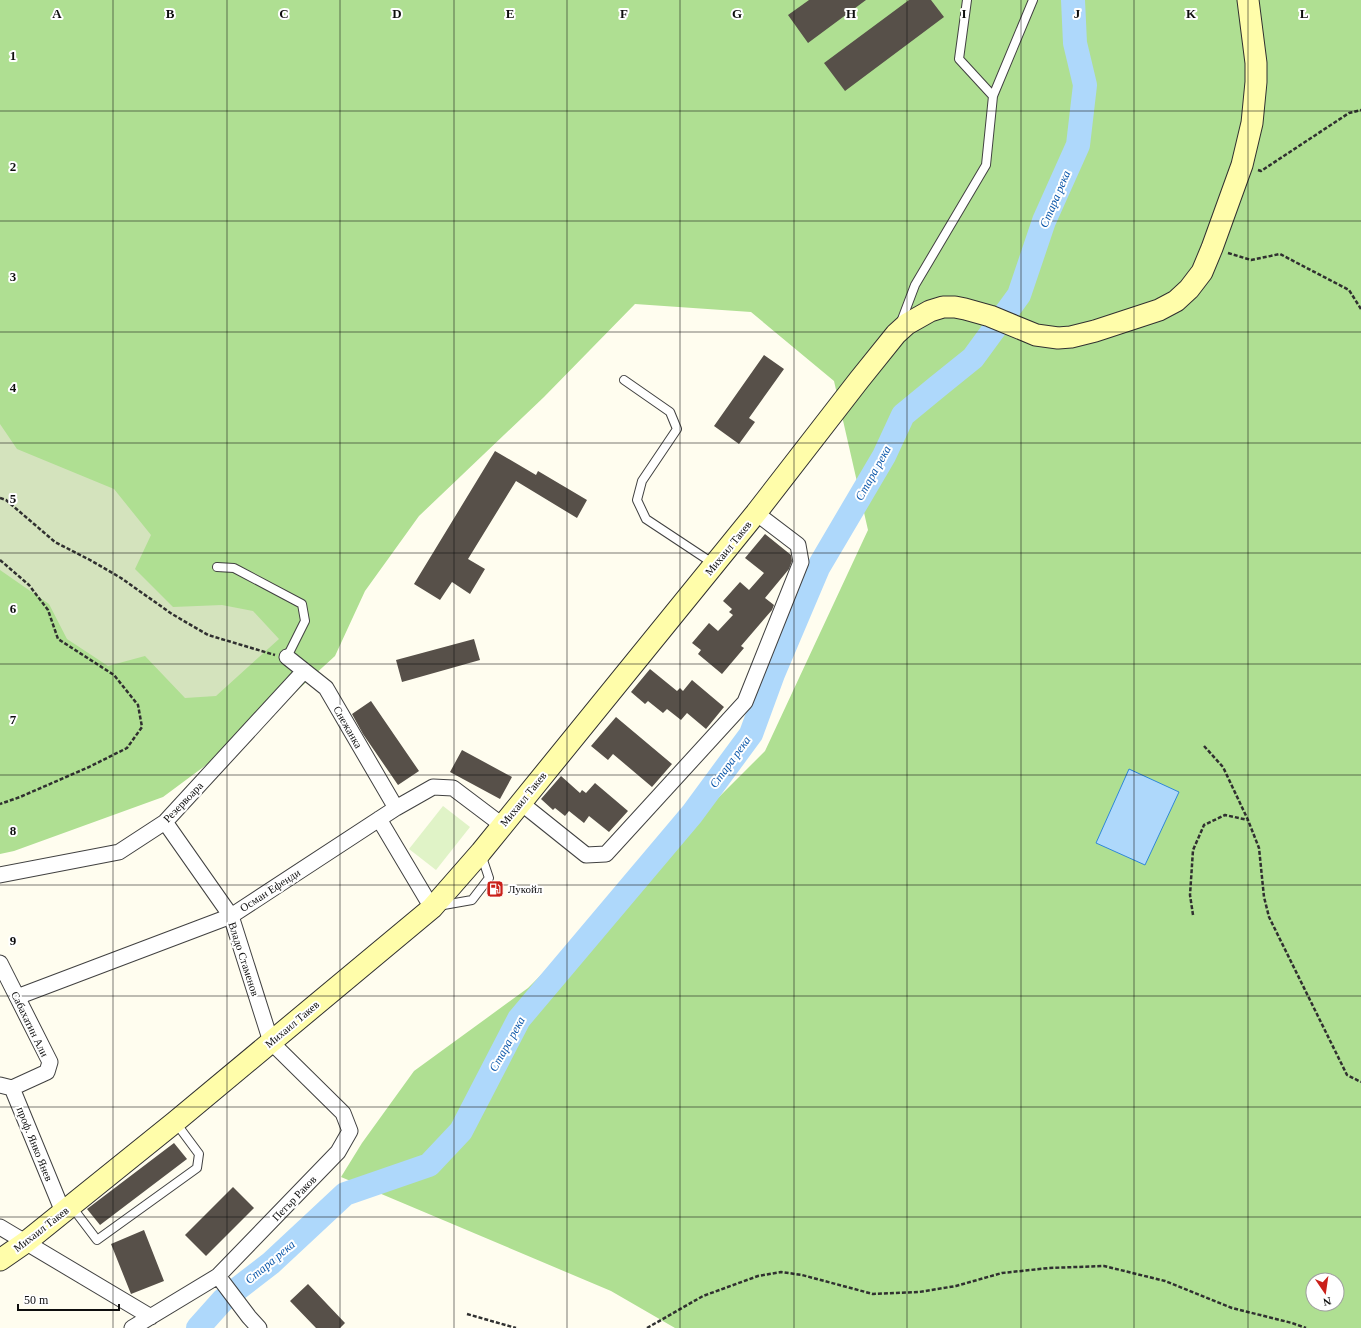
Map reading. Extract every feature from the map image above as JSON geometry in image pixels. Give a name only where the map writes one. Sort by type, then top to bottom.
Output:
[{"type":"main road","name":"Михаил Такев","points":[[0,1260],[26,1242],[175,1122],[432,908],[481,852],[756,513],[896,334],[918,317],[943,307],[965,309],[990,316],[1036,336],[1058,338],[1070,337],[1095,331],[1163,307],[1176,301],[1189,289],[1202,272],[1212,248],[1242,164],[1252,123],[1256,82],[1256,63],[1248,0]]},
{"type":"street","points":[[521,803],[586,855],[606,854],[745,702],[801,562],[798,545],[756,513]]},
{"type":"street","name":"Снежанка","points":[[289,659],[326,688],[396,808]]},
{"type":"street","name":"Резервоара","points":[[0,874],[119,852],[165,822],[304,671]]},
{"type":"street","name":"Осман Ефенди","points":[[17,997],[231,916],[396,808],[433,787],[452,788],[502,825]]},
{"type":"street","points":[[379,819],[432,908]]},
{"type":"street","name":"Владо Стаменов","points":[[165,822],[231,916],[271,1042]]},
{"type":"street","name":"Сабахатин Али","points":[[0,963],[50,1062],[47,1072],[6,1086]]},
{"type":"street","name":"Петър Раков","points":[[132,1328],[218,1276],[338,1152],[350,1131],[343,1113],[271,1042]]},
{"type":"street","name":"проф. Янко Янев","points":[[6,1086],[67,1209]]},
{"type":"street","points":[[0,1227],[151,1317]]},
{"type":"street","points":[[218,1276],[254,1323]]},
{"type":"lane","points":[[967,0],[959,59],[993,96]]},
{"type":"lane","points":[[896,334],[915,285],[986,164],[993,96],[1033,0]]},
{"type":"lane","points":[[624,380],[670,412],[677,429],[642,481],[637,500],[646,518],[714,564]]},
{"type":"lane","points":[[217,566],[234,568],[302,604],[305,621],[289,659]]},
{"type":"lane","points":[[67,1209],[97,1240],[197,1168],[199,1154],[175,1122]]},
{"type":"path","points":[[1242,164],[1261,171],[1349,113],[1361,110]]},
{"type":"path","points":[[1212,248],[1251,260],[1280,254],[1350,290],[1361,309]]},
{"type":"path","points":[[0,498],[6,500],[55,542],[121,578],[172,614],[208,636],[289,659]]},
{"type":"path","points":[[0,560],[29,585],[48,610],[58,639],[114,675],[138,705],[142,727],[127,748],[89,767],[20,797],[0,804]]},
{"type":"path","points":[[1204,746],[1223,767],[1248,820],[1259,848],[1264,897],[1269,917],[1347,1075],[1361,1082]]},
{"type":"path","points":[[1193,915],[1190,895],[1193,850],[1204,825],[1225,815],[1248,820]]},
{"type":"path","points":[[647,1328],[703,1296],[758,1276],[781,1272],[802,1275],[873,1294],[919,1292],[956,1286],[1002,1273],[1049,1268],[1104,1266],[1165,1281],[1232,1308],[1306,1328]]},
{"type":"path","points":[[467,1314],[516,1328]]},
{"type":"green space","points":[[0,0],[1361,0],[1361,1328],[675,1328],[611,1291],[341,1177],[362,1143],[414,1071],[528,988],[765,751],[868,530],[834,381],[751,312],[635,304],[544,397],[419,516],[365,591],[335,656],[256,728],[163,797],[14,851],[0,854]]},
{"type":"green space","points":[[0,424],[17,449],[114,489],[151,535],[135,569],[173,607],[222,605],[253,611],[279,639],[216,696],[185,698],[145,656],[108,666],[67,639],[49,604],[0,570]]},
{"type":"green space","points":[[443,806],[470,827],[436,870],[409,849]]},
{"type":"water","points":[[1129,769],[1179,792],[1145,865],[1096,843]]},
{"type":"building","points":[[809,0],[866,0],[808,43],[788,15]]},
{"type":"building","points":[[909,0],[931,0],[944,17],[845,91],[824,63]]},
{"type":"building","points":[[764,355],[784,369],[749,418],[755,422],[739,444],[714,426]]},
{"type":"building","points":[[495,451],[536,475],[538,471],[587,500],[577,518],[516,481],[468,559],[485,569],[470,594],[452,582],[440,600],[414,584]]},
{"type":"building","points":[[765,534],[791,555],[792,561],[789,569],[765,598],[774,605],[772,610],[741,646],[744,648],[722,674],[698,654],[701,650],[692,643],[709,623],[718,631],[733,615],[729,612],[732,609],[723,601],[740,582],[749,590],[764,573],[745,558]]},
{"type":"building","points":[[474,639],[480,660],[402,682],[396,660]]},
{"type":"building","points":[[650,669],[677,691],[680,688],[683,691],[692,680],[724,707],[706,729],[687,713],[681,720],[667,709],[663,713],[648,701],[645,704],[631,692]]},
{"type":"building","points":[[371,701],[419,771],[398,785],[363,734],[352,714]]},
{"type":"building","points":[[616,717],[672,764],[652,787],[613,754],[608,760],[591,746]]},
{"type":"building","points":[[462,750],[512,777],[500,799],[450,772]]},
{"type":"building","points":[[561,776],[580,793],[582,790],[586,793],[595,783],[628,811],[609,832],[589,816],[584,823],[569,811],[565,816],[555,808],[553,810],[541,799]]},
{"type":"building","points":[[174,1143],[187,1159],[100,1225],[87,1209]]},
{"type":"building","points":[[233,1187],[254,1208],[206,1256],[185,1235]]},
{"type":"building","points":[[144,1230],[164,1281],[131,1294],[111,1244]]},
{"type":"building","points":[[308,1284],[345,1323],[340,1328],[316,1328],[290,1301]]},
{"type":"waterway","name":"Стара река","points":[[198,1328],[223,1300],[271,1263],[345,1194],[429,1165],[461,1131],[519,1019],[692,814],[751,734],[773,674],[818,568],[884,456],[903,415],[973,358],[1019,295],[1044,221],[1078,145],[1085,85],[1075,43],[1073,0]]},
{"type":"place","name":"Лукойл","points":[[495,889]]}]
